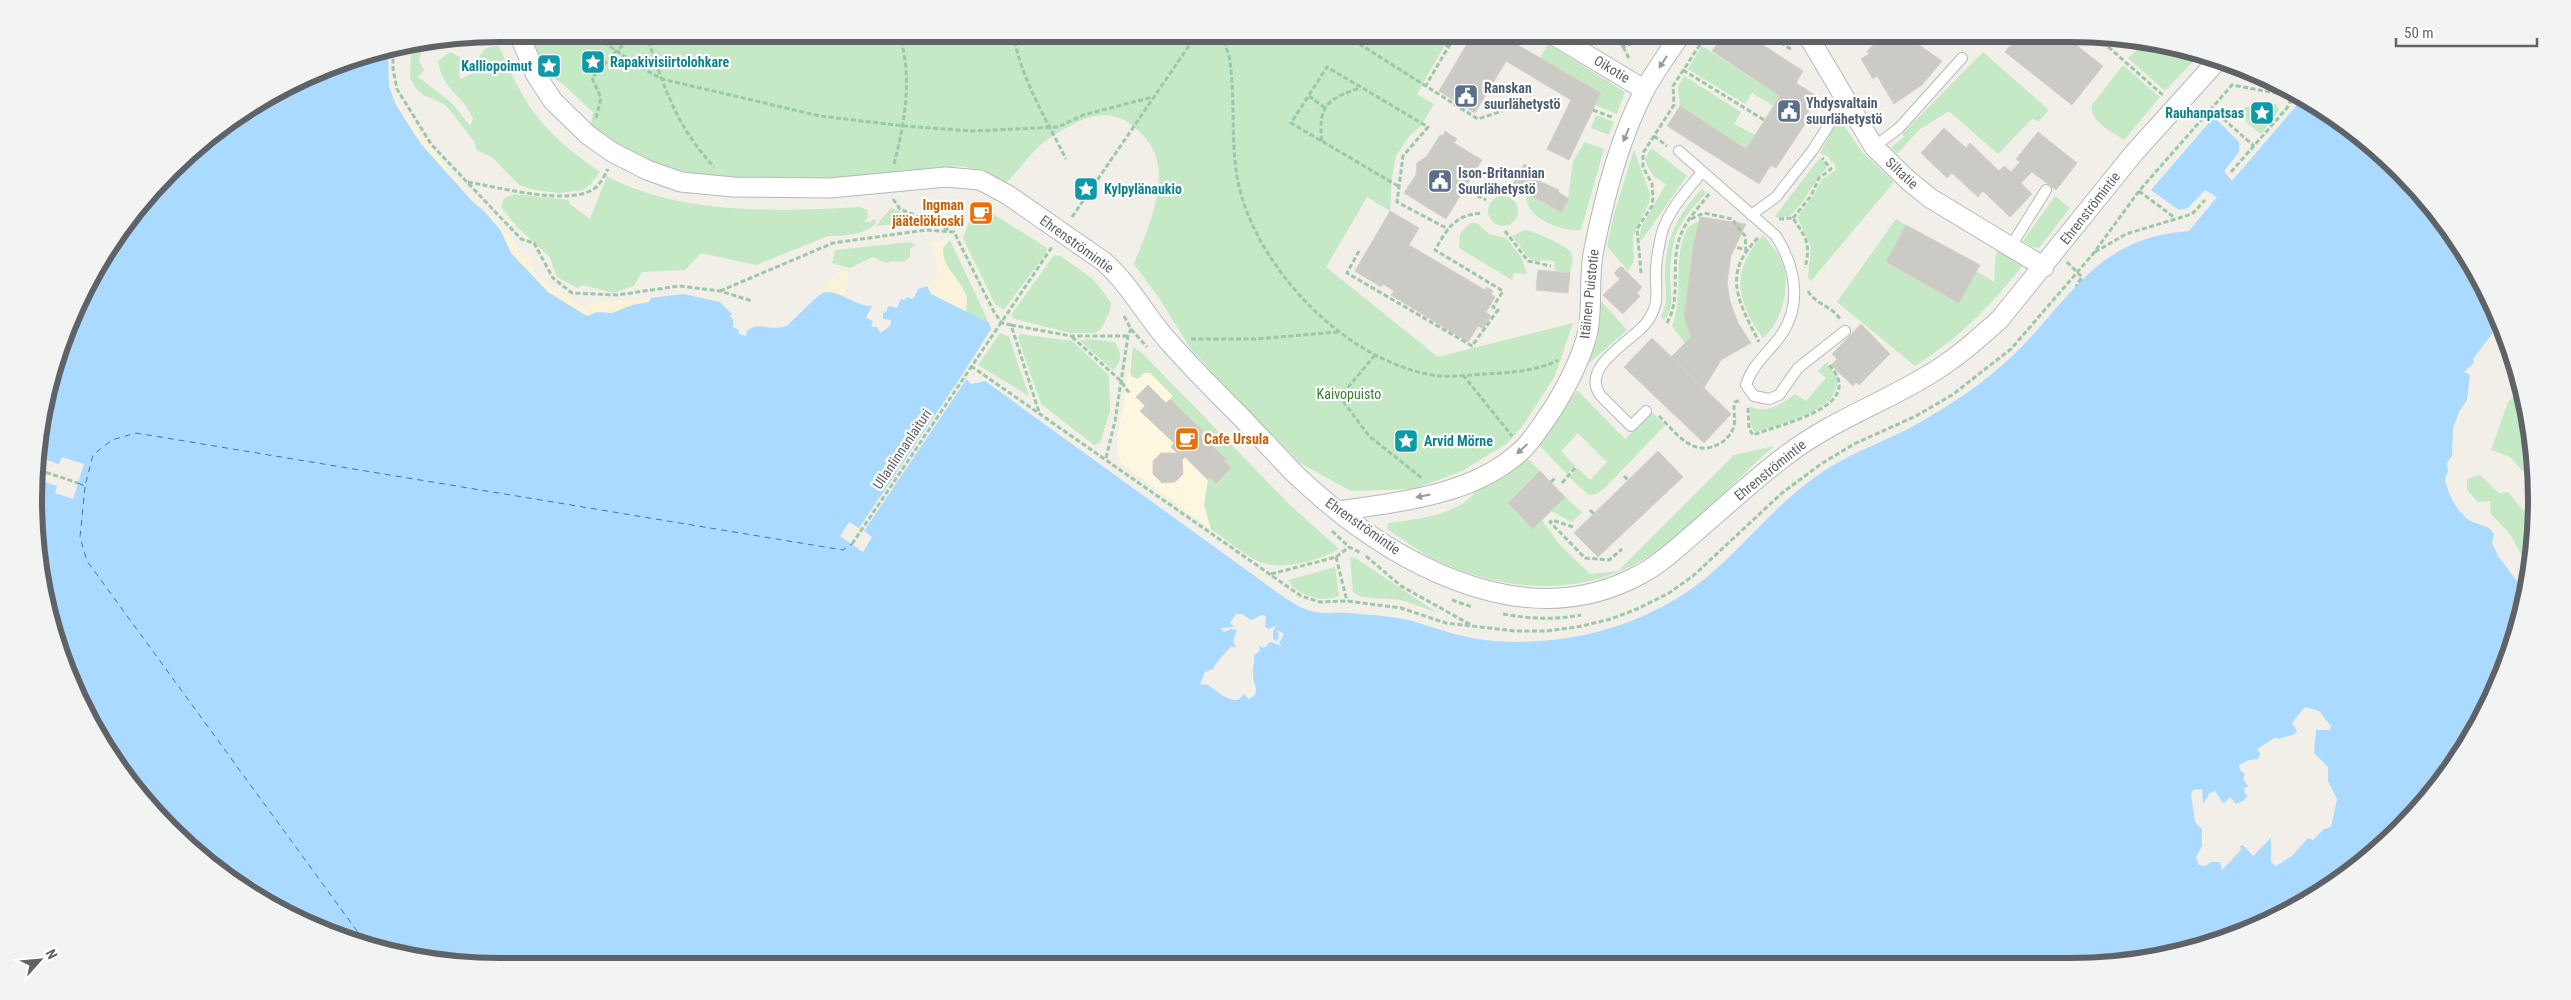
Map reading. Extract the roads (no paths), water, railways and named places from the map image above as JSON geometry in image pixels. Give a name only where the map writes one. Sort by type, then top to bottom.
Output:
[{"type":"street","name":"Ehrenströmintie","points":[[522,42],[544,90],[568,118],[612,152],[647,170],[681,182],[733,187],[830,188],[946,177],[968,178],[990,185],[1058,242],[1117,274],[1151,322],[1172,346],[1295,473],[1339,511],[1376,539],[1418,564],[1476,588],[1524,598],[1576,596],[1609,588],[1639,576],[1666,558],[1761,474],[1805,441],[1924,378],[1948,362],[2000,319],[2044,267],[2134,153],[2213,65]]},
{"type":"street","name":"Oikotie","points":[[1565,42],[1645,90]]},
{"type":"street","name":"Itäinen Puistotie","points":[[1339,511],[1433,494],[1475,480],[1502,464],[1525,447],[1540,428],[1569,382],[1583,348],[1588,330],[1593,252],[1617,156],[1645,90],[1676,42]]},
{"type":"street","name":"Siltatie","points":[[1811,42],[1874,147],[1930,198],[2044,267]]},
{"type":"lane","points":[[1874,147],[1898,128],[1962,58]]},
{"type":"lane","points":[[1751,215],[1776,197],[1812,151],[1838,111],[1850,108]]},
{"type":"lane","points":[[1679,151],[1776,236],[1783,247],[1793,274],[1795,288],[1789,321],[1780,337],[1750,371],[1746,385],[1754,396],[1769,399],[1779,395],[1798,368],[1844,328]]},
{"type":"lane","points":[[1651,412],[1631,426],[1596,390],[1595,380],[1602,363],[1647,322],[1658,302],[1656,270],[1662,234],[1676,204],[1702,172]]},
{"type":"lane","points":[[2011,246],[2046,190]]},
{"type":"water","points":[[388,57],[389,86],[396,105],[421,144],[472,201],[485,212],[501,231],[511,253],[548,292],[587,316],[597,312],[612,313],[632,305],[649,302],[651,298],[683,294],[720,302],[732,314],[730,316],[733,320],[733,327],[738,329],[739,334],[746,336],[747,331],[754,327],[780,328],[788,325],[818,296],[825,292],[831,292],[859,304],[872,306],[866,318],[873,321],[871,327],[877,327],[880,333],[890,326],[891,320],[883,319],[883,313],[887,311],[887,308],[890,306],[897,308],[901,299],[905,300],[907,297],[912,299],[918,289],[927,286],[931,294],[989,323],[991,329],[962,375],[971,384],[985,381],[1293,603],[1313,612],[1350,613],[1397,618],[1475,639],[1515,642],[1576,637],[1606,630],[1663,606],[1690,590],[1727,559],[1790,497],[1818,475],[1843,460],[1917,424],[1980,384],[2023,346],[2062,301],[2102,262],[2126,247],[2155,237],[2189,231],[2217,197],[2205,190],[2188,208],[2179,210],[2151,190],[2214,117],[2239,142],[2239,152],[2224,171],[2232,181],[2299,103],[2350,137],[2395,176],[2415,198],[2434,221],[2467,271],[2494,325],[2495,329],[2473,359],[2474,363],[2464,372],[2470,375],[2467,400],[2459,412],[2453,428],[2452,456],[2447,463],[2448,472],[2445,478],[2451,496],[2466,518],[2489,528],[2494,534],[2492,543],[2498,556],[2521,586],[2504,647],[2494,675],[2467,729],[2434,779],[2415,802],[2395,824],[2350,863],[2300,896],[2246,923],[2189,942],[2160,949],[2131,954],[2071,958],[500,958],[440,954],[411,949],[382,942],[325,923],[271,896],[246,880],[221,863],[176,824],[137,779],[120,754],[104,729],[77,675],[58,618],[51,589],[46,560],[42,500],[46,440],[58,382],[67,353],[77,325],[104,271],[137,221],[176,176],[221,137],[246,120],[271,104],[325,77]],"holes":[[[1236,614],[1242,614],[1251,620],[1262,615],[1266,616],[1265,627],[1269,629],[1277,625],[1273,631],[1273,639],[1277,641],[1279,635],[1277,630],[1284,634],[1279,643],[1282,646],[1270,642],[1264,648],[1259,646],[1260,651],[1254,655],[1253,678],[1256,690],[1255,695],[1249,699],[1244,694],[1238,700],[1233,700],[1223,696],[1208,685],[1200,684],[1205,672],[1213,669],[1231,646],[1236,648],[1233,641],[1237,630],[1231,629],[1224,632],[1221,628],[1234,627],[1230,623]],[[2305,707],[2319,711],[2331,726],[2330,730],[2316,730],[2314,753],[2328,767],[2328,781],[2337,799],[2331,827],[2324,829],[2313,840],[2308,838],[2292,856],[2276,866],[2271,862],[2271,838],[2253,856],[2243,845],[2240,846],[2241,850],[2222,870],[2220,862],[2211,862],[2205,866],[2199,865],[2196,857],[2202,846],[2202,829],[2195,822],[2191,794],[2193,790],[2202,789],[2203,804],[2210,793],[2215,791],[2224,803],[2230,797],[2236,804],[2243,801],[2248,795],[2245,794],[2244,789],[2248,786],[2243,779],[2245,774],[2240,770],[2239,765],[2249,760],[2258,759],[2260,753],[2257,749],[2276,737],[2278,739],[2295,734],[2297,731],[2292,723]]]},
{"type":"place","name":"Rapakivisiirtolohkare","points":[[593,62]]},
{"type":"place","name":"Kalliopoimut","points":[[549,66]]},
{"type":"place","name":"Ranskan suurlähetystö","points":[[1466,96]]},
{"type":"place","name":"Yhdysvaltain suurlähetystö","points":[[1789,111]]},
{"type":"place","name":"Rauhanpatsas","points":[[2262,113]]},
{"type":"place","name":"Ison-Britannian Suurlähetystö","points":[[1440,181]]},
{"type":"place","name":"Kylpylänaukio","points":[[1086,189]]},
{"type":"place","name":"Ingman jäätelökioski","points":[[981,213]]},
{"type":"place","name":"Cafe Ursula","points":[[1187,439]]},
{"type":"place","name":"Arvid Mörne","points":[[1406,441]]},
{"type":"park label","name":"Kaivopuisto","points":[[1349,394]]}]
